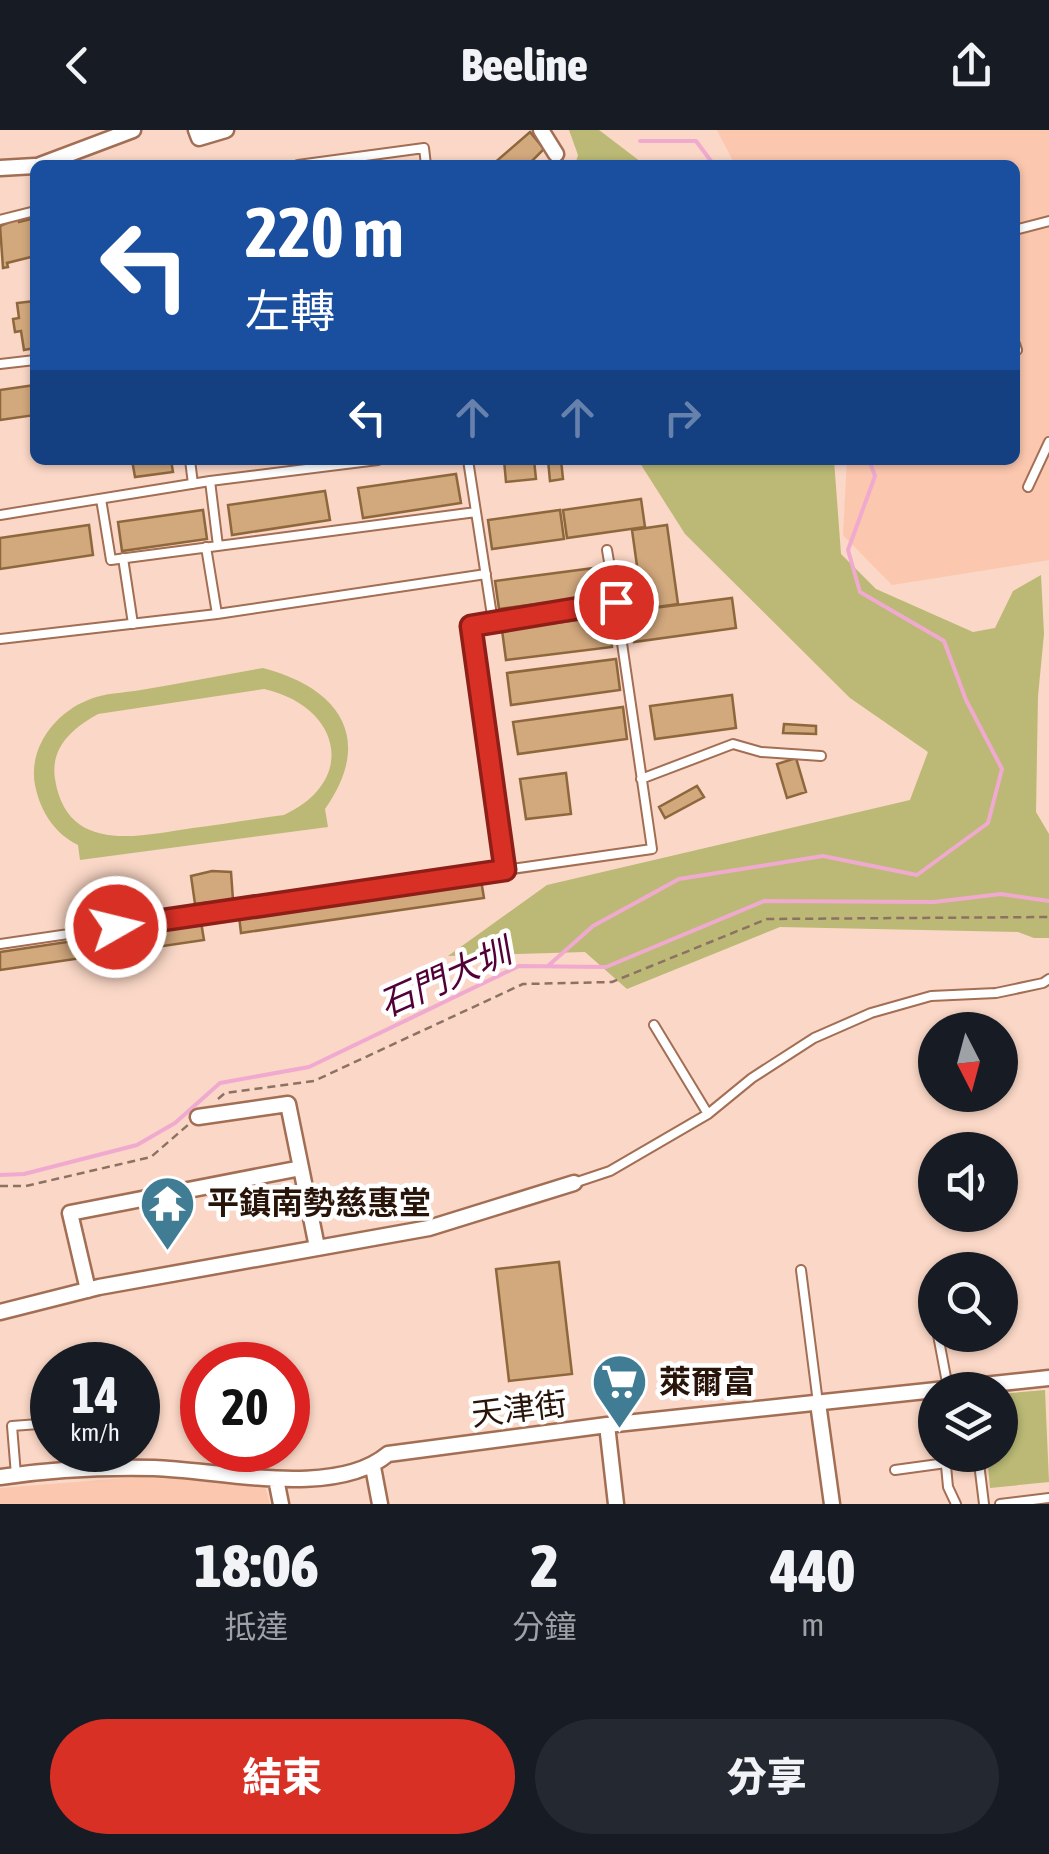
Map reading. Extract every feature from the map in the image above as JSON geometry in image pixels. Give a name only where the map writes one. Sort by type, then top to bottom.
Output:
[{"type":"street","points":[[54,160],[132,130]]},
{"type":"street","points":[[197,134],[226,130]]},
{"type":"street","points":[[541,130],[556,154]]},
{"type":"street","points":[[0,168],[30,166]]},
{"type":"street","points":[[198,1117],[288,1104],[318,1247]]},
{"type":"street","points":[[88,1290],[70,1213],[301,1168]]},
{"type":"street","points":[[0,1312],[88,1290],[429,1228],[574,1183]]},
{"type":"street","name":"天津街","points":[[1018,1382],[1049,1378]]},
{"type":"street","name":"天津街","points":[[8,1476],[154,1468],[276,1480],[352,1472],[373,1467],[388,1454],[607,1425],[918,1392]]},
{"type":"street","points":[[818,1404],[832,1504]]},
{"type":"street","points":[[607,1425],[616,1504]]},
{"type":"street","points":[[373,1467],[380,1504]]},
{"type":"street","points":[[276,1480],[281,1504]]},
{"type":"lane","points":[[335,160],[424,148],[425,160]]},
{"type":"lane","points":[[0,220],[30,212]]},
{"type":"lane","points":[[1020,229],[1049,221]]},
{"type":"lane","points":[[0,364],[30,361]]},
{"type":"lane","points":[[1028,487],[1049,442]]},
{"type":"lane","points":[[191,465],[193,484]]},
{"type":"lane","points":[[0,515],[338,465]]},
{"type":"lane","points":[[469,465],[493,622]]},
{"type":"lane","points":[[210,481],[218,546]]},
{"type":"lane","points":[[101,499],[112,560],[476,512]]},
{"type":"lane","points":[[206,547],[217,614]]},
{"type":"lane","points":[[0,944],[652,849],[608,550]]},
{"type":"lane","points":[[123,558],[133,624]]},
{"type":"lane","points":[[0,639],[217,614],[486,574]]},
{"type":"lane","points":[[505,870],[471,626],[616,602]]},
{"type":"lane","points":[[642,779],[733,744],[761,752],[821,756]]},
{"type":"lane","points":[[574,1183],[610,1171],[708,1114],[752,1078],[814,1038],[871,1013],[930,996],[996,993],[1049,979]]},
{"type":"lane","points":[[654,1025],[708,1114]]},
{"type":"lane","points":[[801,1270],[818,1404]]},
{"type":"lane","points":[[8,1476],[12,1426],[30,1425]]},
{"type":"lane","points":[[895,1470],[918,1465]]},
{"type":"lane","points":[[946,1472],[956,1504]]},
{"type":"lane","points":[[980,1472],[984,1504]]},
{"type":"lane","points":[[1000,1504],[1049,1498]]},
{"type":"path","points":[[0,1186],[26,1186],[151,1156],[225,1093],[314,1081],[523,984],[612,982],[767,919],[1049,917]]},
{"type":"shaded area","points":[[569,130],[599,130],[638,160],[576,160]]},
{"type":"shaded area","points":[[717,130],[1049,130],[1049,560],[892,585],[843,535],[847,465],[1020,465],[1020,160],[732,160]]},
{"type":"shaded area","points":[[641,465],[834,465],[841,554],[876,589],[973,632],[995,628],[1013,591],[1041,575],[1044,634],[1038,696],[1036,812],[1049,834],[1049,938],[1018,932],[780,927],[627,989],[585,952],[448,956],[547,885],[910,800],[928,752],[850,698],[685,534]]},
{"type":"shaded area","points":[[263,668],[312,688],[341,719],[347,738],[347,760],[340,783],[325,809],[328,827],[80,860],[78,845],[50,821],[35,785],[40,745],[55,723],[76,706],[100,696]],"holes":[[[264,689],[290,698],[310,711],[324,727],[331,745],[331,764],[323,783],[308,800],[284,815],[150,834],[108,835],[74,820],[62,803],[55,779],[56,757],[72,732],[98,714]]]},
{"type":"shaded area","points":[[1045,1390],[1049,1482],[990,1488],[989,1472],[1018,1472],[1018,1392]]},
{"type":"shaded area","points":[[139,1477],[264,1483],[270,1504],[0,1504],[0,1488]]},
{"type":"building","points":[[530,132],[544,149],[533,160],[498,160]]},
{"type":"building","points":[[18,218],[19,222],[30,219],[30,257],[7,263],[8,267],[3,268],[0,226]]},
{"type":"building","points":[[30,302],[30,349],[24,350],[21,331],[15,332],[13,319],[19,318],[17,303]]},
{"type":"building","points":[[30,386],[30,416],[0,420],[0,390]]},
{"type":"building","points":[[133,465],[172,465],[173,472],[135,477]]},
{"type":"building","points":[[504,465],[535,465],[536,479],[506,482]]},
{"type":"building","points":[[548,465],[562,465],[563,479],[550,481]]},
{"type":"building","points":[[456,474],[461,503],[363,518],[358,488]]},
{"type":"building","points":[[325,491],[330,520],[232,535],[228,505]]},
{"type":"building","points":[[641,499],[645,527],[567,538],[563,510]]},
{"type":"building","points":[[203,510],[207,539],[122,551],[118,522]]},
{"type":"building","points":[[560,510],[564,539],[492,549],[488,520]]},
{"type":"building","points":[[89,525],[93,555],[0,569],[0,538]]},
{"type":"building","points":[[667,525],[678,604],[643,609],[632,530]]},
{"type":"building","points":[[594,568],[597,596],[499,609],[495,581]]},
{"type":"building","points":[[732,598],[736,628],[634,642],[630,611]]},
{"type":"building","points":[[608,616],[612,647],[506,660],[502,630]]},
{"type":"building","points":[[616,659],[620,690],[511,705],[507,673]]},
{"type":"building","points":[[732,695],[736,728],[655,739],[650,706]]},
{"type":"building","points":[[623,707],[627,739],[518,754],[513,722]]},
{"type":"building","points":[[784,724],[816,726],[816,734],[783,733]]},
{"type":"building","points":[[796,758],[806,792],[787,798],[777,764]]},
{"type":"building","points":[[566,773],[571,814],[526,819],[520,779]]},
{"type":"building","points":[[697,786],[704,797],[665,818],[659,807]]},
{"type":"building","points":[[231,872],[233,900],[195,904],[191,876]]},
{"type":"building","points":[[481,880],[484,898],[241,933],[239,916]]},
{"type":"building","points":[[201,922],[204,940],[0,970],[0,952]]},
{"type":"building","points":[[559,1262],[572,1374],[509,1381],[496,1269]]},
{"type":"waterway","points":[[640,141],[696,141],[710,160]]},
{"type":"waterway","points":[[549,965],[593,926],[679,879],[823,856],[917,875],[988,823],[1002,769],[966,700],[944,641],[860,592],[848,550],[875,476],[871,465]]},
{"type":"waterway","name":"石門大圳","points":[[0,1175],[24,1174],[137,1145],[175,1123],[220,1083],[309,1067],[519,966],[606,967],[764,901],[934,902],[1001,894],[1049,901]]},
{"type":"place","name":"平鎮南勢慈惠堂","points":[[168,1252]]},
{"type":"place","name":"萊爾富","points":[[620,1431]]},
{"type":"route","points":[[116,927],[505,870],[471,626],[616,602]]}]
